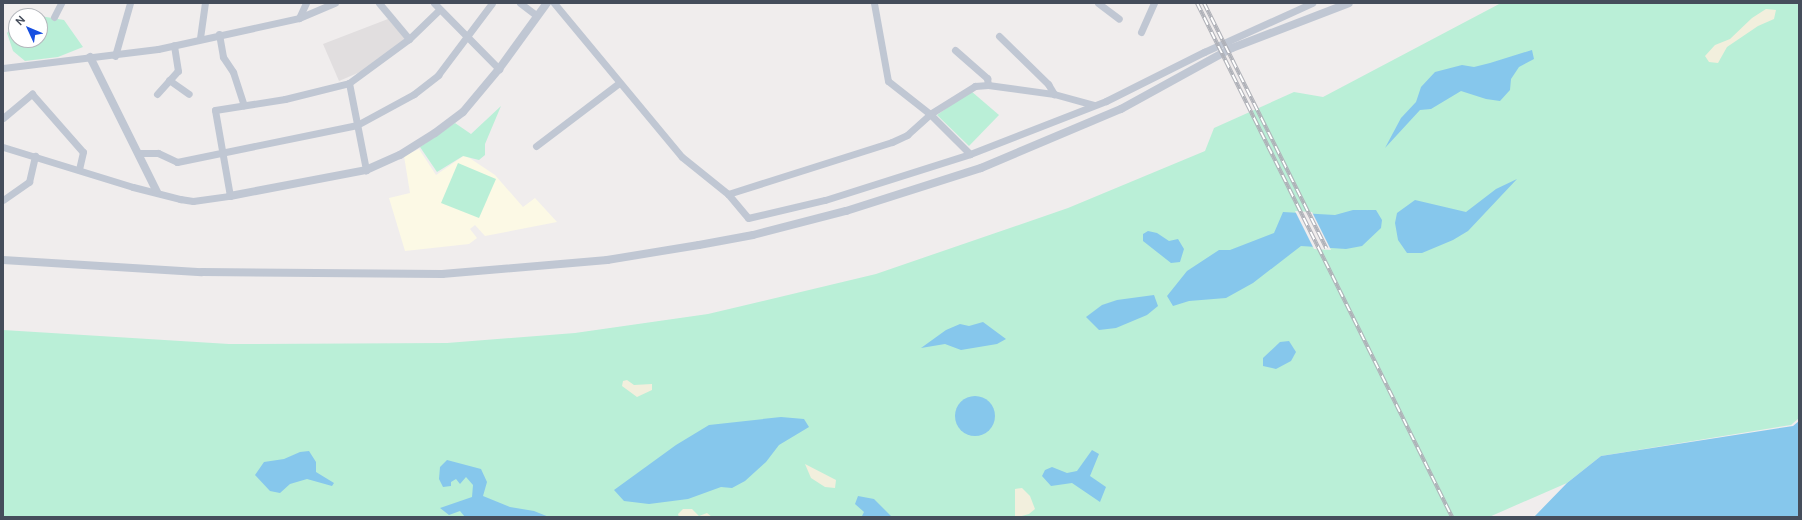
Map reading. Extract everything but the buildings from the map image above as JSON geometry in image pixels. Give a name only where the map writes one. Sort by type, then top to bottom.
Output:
[{"type":"street","points":[[54,17],[62,3]]},
{"type":"street","points":[[115,56],[130,3]]},
{"type":"street","points":[[200,38],[205,3]]},
{"type":"street","points":[[299,18],[306,3]]},
{"type":"street","points":[[3,68],[90,57],[115,56],[174,45],[200,38],[299,18],[335,3]]},
{"type":"street","points":[[378,3],[409,39]]},
{"type":"street","points":[[434,3],[499,69]]},
{"type":"street","points":[[138,153],[158,153],[177,162],[357,125],[414,94],[438,75],[468,38],[492,3]]},
{"type":"street","points":[[520,3],[537,16]]},
{"type":"street","points":[[3,147],[79,170],[193,201],[230,196],[366,170],[400,154],[463,112],[499,69],[547,3]]},
{"type":"street","points":[[554,3],[682,157],[728,194],[748,218],[825,200],[970,154],[1094,105],[1312,3]]},
{"type":"street","points":[[874,3],[888,81],[930,114],[970,154]]},
{"type":"street","points":[[1098,3],[1119,19]]},
{"type":"street","points":[[1141,32],[1154,3]]},
{"type":"street","points":[[3,260],[188,271],[442,274],[599,261],[753,235],[846,210],[981,168],[1121,109],[1232,48],[1349,3]]},
{"type":"street","points":[[230,196],[221,154],[215,110],[285,99],[349,83],[409,39],[440,10]]},
{"type":"street","points":[[219,34],[223,57],[233,72],[244,105]]},
{"type":"street","points":[[999,36],[1048,84],[1054,94]]},
{"type":"street","points":[[157,94],[178,71],[174,45]]},
{"type":"street","points":[[955,50],[987,78],[988,84]]},
{"type":"street","points":[[90,57],[157,192]]},
{"type":"street","points":[[169,80],[189,94]]},
{"type":"street","points":[[349,83],[366,170]]},
{"type":"street","points":[[536,146],[619,83]]},
{"type":"street","points":[[728,194],[892,142],[907,135],[930,114],[966,90],[988,84],[1054,94],[1094,105]]},
{"type":"street","points":[[3,118],[32,94],[83,152],[79,170]]},
{"type":"street","points":[[3,200],[29,182],[34,156]]},
{"type":"shaded area","points":[[388,19],[406,39],[360,72],[339,81],[323,44]]},
{"type":"shaded area","points":[[419,149],[436,175],[465,155],[495,175],[523,207],[535,198],[557,222],[485,236],[475,225],[470,229],[477,238],[469,244],[405,251],[389,198],[410,193],[404,156]]},
{"type":"green space","points":[[1501,3],[1799,3],[1799,418],[1791,425],[1601,456],[1567,483],[1489,517],[3,517],[3,330],[229,344],[447,343],[575,333],[708,314],[876,274],[1068,208],[1205,151],[1214,128],[1294,92],[1323,97]]},
{"type":"green space","points":[[48,17],[64,20],[83,47],[58,57],[25,61],[13,51],[12,48],[48,48]]},
{"type":"green space","points":[[971,91],[999,115],[969,146],[937,115]]},
{"type":"green space","points":[[501,106],[485,144],[485,155],[479,160],[463,156],[437,172],[420,147],[455,123],[471,134]]},
{"type":"green space","points":[[458,163],[496,179],[479,218],[441,203]]},
{"type":"sand","points":[[1766,9],[1776,10],[1774,19],[1758,26],[1727,47],[1718,63],[1709,62],[1705,56],[1715,45],[1730,39],[1752,18]]},
{"type":"sand","points":[[627,380],[634,385],[652,384],[652,390],[637,397],[622,386],[623,381]]},
{"type":"sand","points":[[805,464],[836,480],[835,488],[825,487],[811,478]]},
{"type":"sand","points":[[1022,488],[1030,496],[1035,509],[1029,514],[1018,517],[1015,516],[1015,489]]},
{"type":"sand","points":[[683,509],[692,509],[699,516],[707,513],[712,517],[679,517],[678,514]]},
{"type":"water","points":[[1532,50],[1534,59],[1519,67],[1511,79],[1510,90],[1500,101],[1486,99],[1461,91],[1431,109],[1420,110],[1385,148],[1401,118],[1416,102],[1421,87],[1435,72],[1462,65],[1474,67]]},
{"type":"water","points":[[1517,179],[1468,231],[1453,240],[1422,253],[1407,253],[1398,240],[1395,223],[1397,213],[1415,200],[1466,212],[1496,189]]},
{"type":"water","points":[[1353,210],[1376,210],[1382,220],[1381,228],[1362,246],[1346,249],[1301,246],[1253,283],[1226,298],[1189,301],[1173,306],[1167,296],[1187,271],[1219,250],[1230,250],[1274,233],[1283,212],[1335,215]]},
{"type":"water","points":[[1148,231],[1157,233],[1169,241],[1178,239],[1184,249],[1180,262],[1171,263],[1143,241],[1143,234]]},
{"type":"water","points":[[1154,295],[1158,306],[1147,315],[1116,328],[1099,330],[1086,317],[1102,305],[1117,300]]},
{"type":"water","points":[[983,322],[1006,339],[997,344],[961,350],[945,344],[921,348],[946,330],[960,324],[969,326]]},
{"type":"water","points":[[1289,341],[1296,352],[1291,361],[1276,369],[1263,366],[1263,358],[1280,342]]},
{"type":"water","points":[[975,396],[989,402],[995,416],[989,430],[975,436],[961,430],[955,416],[961,402]]},
{"type":"water","points":[[781,417],[804,419],[809,427],[779,445],[766,462],[745,481],[732,488],[721,487],[688,499],[649,504],[624,501],[614,490],[676,445],[709,425]]},
{"type":"water","points":[[1799,421],[1799,517],[1534,517],[1567,483],[1601,456],[1793,426]]},
{"type":"water","points":[[1092,450],[1099,454],[1090,476],[1106,487],[1100,502],[1072,483],[1051,486],[1042,476],[1045,470],[1052,467],[1067,473],[1077,471]]},
{"type":"water","points":[[309,451],[316,462],[316,472],[334,483],[332,486],[307,479],[290,484],[280,493],[270,491],[255,475],[264,462],[284,459],[300,452]]},
{"type":"water","points":[[447,460],[481,469],[487,482],[483,496],[510,507],[534,511],[549,517],[465,517],[460,511],[449,515],[440,508],[472,497],[473,485],[466,477],[460,484],[456,479],[451,482],[451,486],[443,487],[439,479],[440,467]]},
{"type":"water","points":[[858,496],[874,499],[892,517],[855,517],[862,516],[864,512],[855,504]]},
{"type":"pier","points":[[1295,211],[1312,212],[1331,250],[1314,249]]},
{"type":"railway","points":[[1197,3],[1452,517]]},
{"type":"railway","points":[[1204,3],[1326,248]]}]
